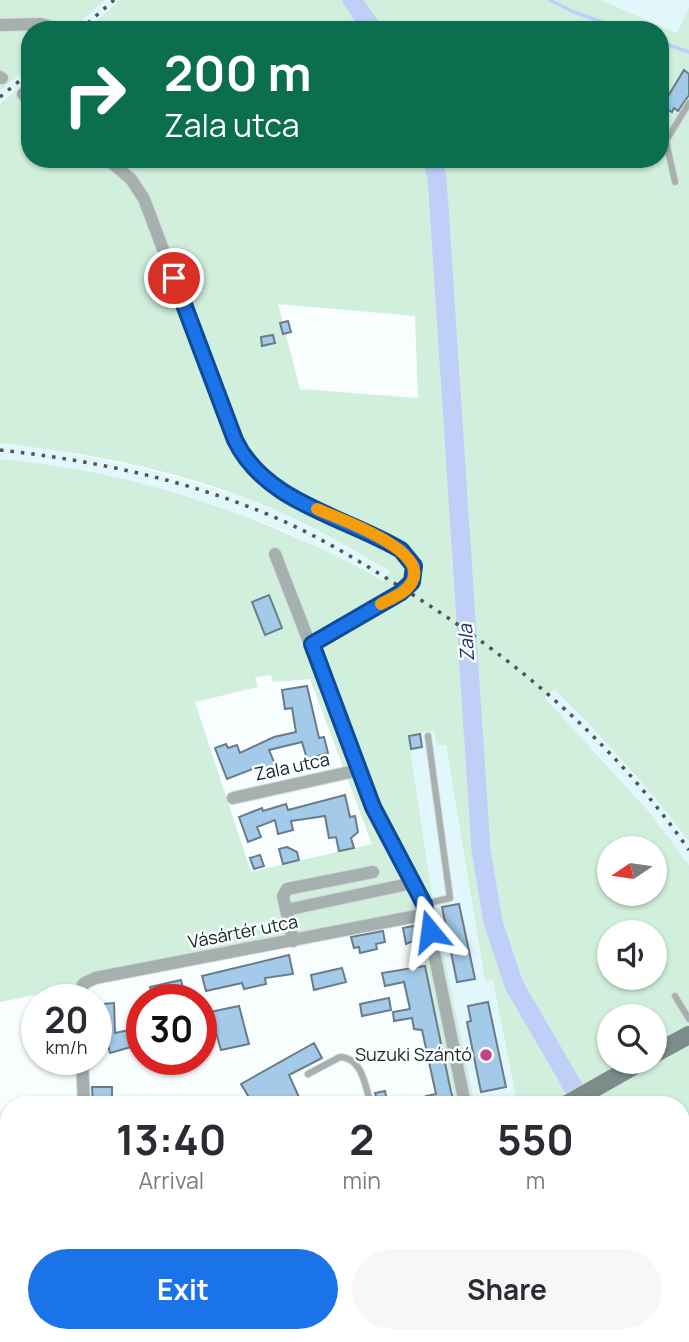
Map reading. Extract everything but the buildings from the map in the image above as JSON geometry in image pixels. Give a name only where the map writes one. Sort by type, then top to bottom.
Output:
[{"type":"street","points":[[0,25],[21,24]]},
{"type":"street","points":[[124,168],[144,200],[235,440],[249,464],[272,485],[390,544],[412,562],[414,576],[400,593],[312,644]]},
{"type":"street","name":"Zala utca","points":[[275,554],[388,839],[426,909],[463,1096]]},
{"type":"street","name":"Zala utca","points":[[233,798],[359,770]]},
{"type":"street","points":[[293,941],[283,896],[287,889],[370,872],[375,891]]},
{"type":"street","points":[[286,910],[412,883]]},
{"type":"street","name":"Vásártér utca","points":[[83,984],[95,978],[293,941],[426,909]]},
{"type":"street","points":[[667,1047],[683,1038]]},
{"type":"street","points":[[581,1096],[620,1074]]},
{"type":"street","points":[[83,1075],[84,1096]]},
{"type":"lane","points":[[669,136],[689,103]]},
{"type":"lane","points":[[669,155],[675,182]]},
{"type":"lane","points":[[426,909],[450,898],[428,736]]},
{"type":"lane","points":[[675,996],[689,1019]]},
{"type":"lane","points":[[308,1073],[340,1057],[351,1059],[360,1071],[368,1096]]},
{"type":"shaded area","points":[[105,0],[120,0],[96,21],[81,21]]},
{"type":"shaded area","points":[[601,0],[689,0],[689,7],[677,33],[669,30],[669,21],[649,21]]},
{"type":"shaded area","points":[[21,73],[21,86],[0,104],[0,91]]},
{"type":"shaded area","points":[[0,443],[46,448],[144,468],[244,497],[309,525],[391,571],[385,581],[285,531],[208,503],[76,470],[0,459]]},
{"type":"shaded area","points":[[554,689],[626,762],[661,804],[689,841],[689,865],[650,813],[544,698]]},
{"type":"shaded area","points":[[435,731],[446,744],[485,980],[493,980],[515,1096],[473,1096],[434,908],[408,735]]},
{"type":"green space","points":[[0,0],[105,0],[81,21],[21,21],[21,73],[0,91]]},
{"type":"green space","points":[[120,0],[601,0],[649,21],[96,21]]},
{"type":"green space","points":[[689,7],[689,841],[624,762],[554,689],[545,698],[650,813],[689,865],[689,1096],[515,1096],[493,980],[485,981],[446,745],[436,745],[435,731],[408,735],[434,908],[473,1096],[450,1096],[416,918],[89,984],[21,984],[21,998],[0,1002],[0,459],[101,474],[150,486],[198,500],[293,536],[384,581],[390,571],[288,516],[207,484],[139,466],[69,452],[0,443],[0,104],[21,86],[21,168],[669,168],[669,30],[677,33]],"holes":[[[278,304],[415,316],[418,398],[300,389]],[[271,675],[273,682],[310,679],[372,844],[251,872],[195,702],[258,687],[255,677]]]},
{"type":"waterway","name":"Zala","points":[[352,0],[367,21]]},
{"type":"waterway","points":[[550,0],[600,21]]},
{"type":"waterway","points":[[669,45],[689,52]]},
{"type":"waterway","name":"Zala","points":[[434,168],[481,850],[493,922],[514,985],[578,1096]]},
{"type":"railway","points":[[90,21],[114,0]]},
{"type":"railway","points":[[0,97],[21,80]]},
{"type":"railway","points":[[0,450],[101,465],[199,489],[280,520],[351,556],[484,643],[559,704],[627,772],[689,850]]},
{"type":"slow traffic","points":[[317,509],[390,544],[411,558],[415,571],[412,582],[381,604]]},
{"type":"place","name":"Suzuki Szántó","points":[[486,1055]]},
{"type":"route","points":[[174,278],[235,440],[255,472],[272,485],[390,544],[411,558],[414,576],[412,582],[400,593],[312,644],[373,807],[393,850],[419,893],[430,931]]}]
